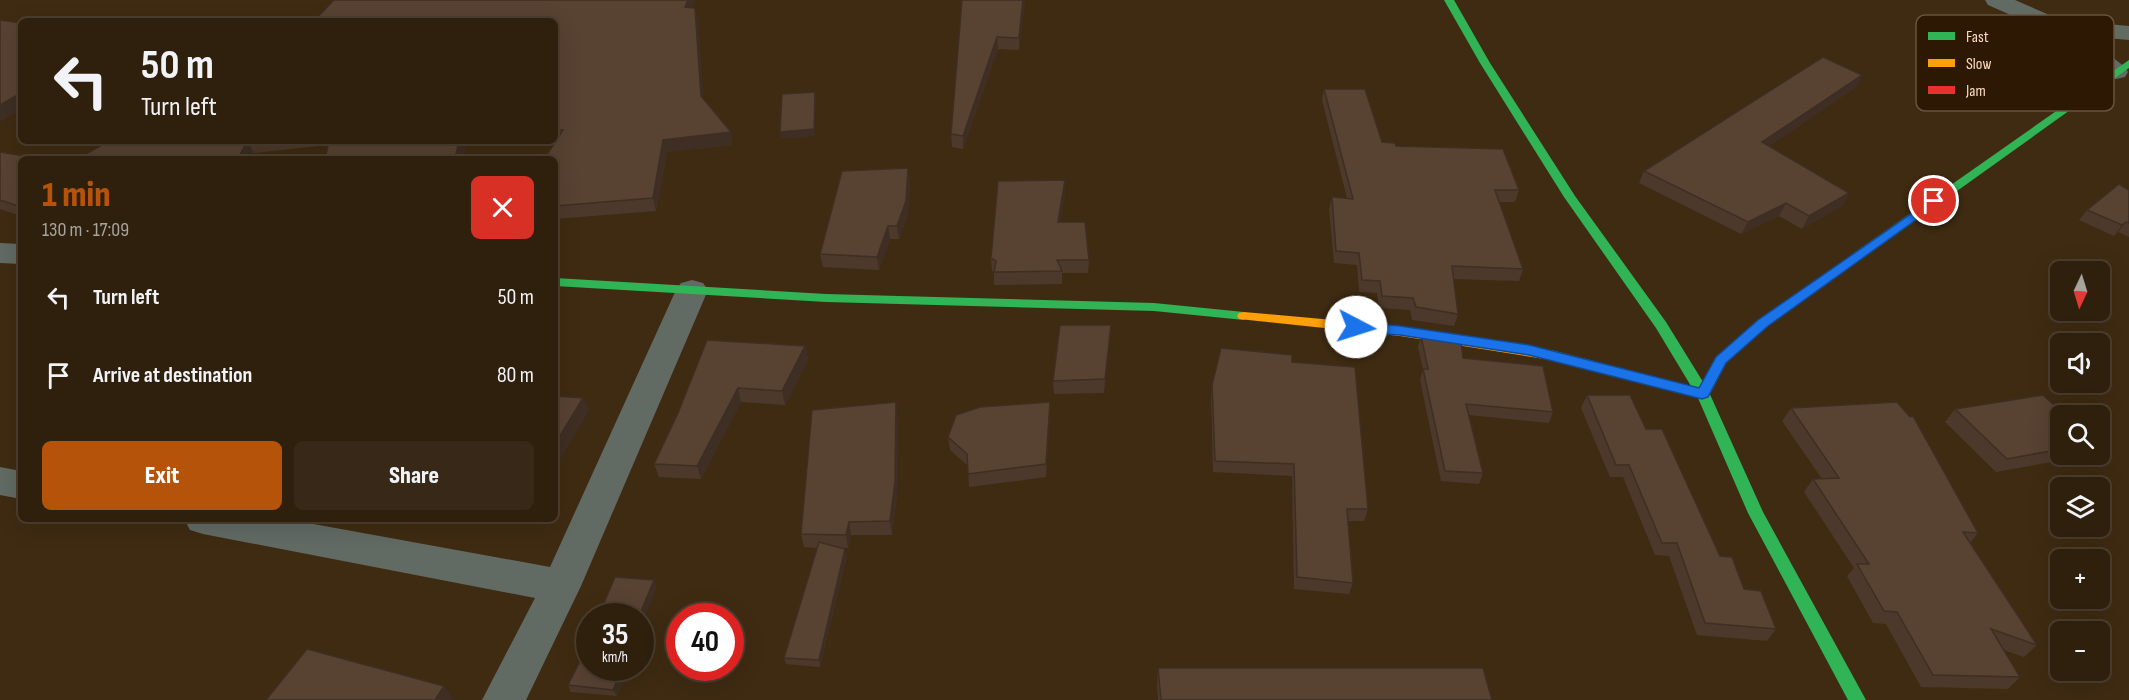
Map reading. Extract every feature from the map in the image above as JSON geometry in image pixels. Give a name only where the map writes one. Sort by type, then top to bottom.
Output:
[{"type":"street","points":[[1449,0],[1485,63],[1564,187],[1661,325],[1702,394],[1756,513],[1857,700]]},
{"type":"street","points":[[1996,0],[2030,15]]},
{"type":"street","points":[[2114,32],[2129,33]]},
{"type":"street","points":[[1702,394],[1720,360],[1763,323],[2061,111]]},
{"type":"street","points":[[0,253],[18,254]]},
{"type":"street","points":[[558,282],[826,298],[1154,307],[1400,331],[1529,350],[1702,394]]},
{"type":"street","points":[[504,700],[561,586],[692,290]]},
{"type":"street","points":[[0,481],[18,484]]},
{"type":"street","points":[[219,522],[561,586]]},
{"type":"building","points":[[334,0],[688,0],[685,7],[695,8],[701,96],[731,132],[663,140],[653,198],[558,206],[558,156],[546,156],[554,144],[558,144],[558,138],[563,130],[558,130],[558,18],[317,18]]},
{"type":"building","points":[[962,0],[1023,0],[1019,38],[997,37],[963,136],[951,134]]},
{"type":"building","points":[[0,20],[18,23],[18,95],[0,105]]},
{"type":"building","points":[[1823,57],[1862,75],[1762,142],[1849,193],[1809,216],[1786,203],[1748,222],[1644,171]]},
{"type":"building","points":[[1324,89],[1365,89],[1382,142],[1395,143],[1396,146],[1503,149],[1519,190],[1495,190],[1523,269],[1452,266],[1458,314],[1416,307],[1413,298],[1382,296],[1380,281],[1362,280],[1359,253],[1336,251],[1332,197],[1353,199]]},
{"type":"building","points":[[815,92],[814,129],[780,132],[782,94]]},
{"type":"building","points":[[104,144],[246,144],[240,156],[82,156]]},
{"type":"building","points":[[328,144],[458,144],[456,156],[326,156]]},
{"type":"building","points":[[0,152],[24,156],[18,156],[18,206],[0,200]]},
{"type":"building","points":[[908,168],[906,201],[897,226],[888,226],[877,257],[820,254],[842,171]]},
{"type":"building","points":[[1065,180],[1058,222],[1085,222],[1089,260],[1057,260],[1062,271],[994,272],[996,261],[991,258],[998,181]]},
{"type":"building","points":[[2119,184],[2129,190],[2129,223],[2122,225],[2087,210]]},
{"type":"building","points":[[1060,325],[1111,325],[1105,379],[1053,381]]},
{"type":"building","points":[[1421,336],[1461,342],[1463,358],[1543,366],[1553,412],[1466,404],[1483,473],[1445,471],[1423,369],[1428,369]]},
{"type":"building","points":[[707,340],[805,346],[782,391],[738,388],[697,466],[654,464],[678,413]]},
{"type":"building","points":[[1221,348],[1292,355],[1292,362],[1355,367],[1368,509],[1347,509],[1353,583],[1297,577],[1294,464],[1215,461],[1212,385]]},
{"type":"building","points":[[1587,395],[1630,395],[1646,429],[1662,429],[1720,556],[1732,557],[1744,589],[1761,591],[1776,629],[1705,623],[1677,543],[1662,543],[1629,465],[1616,465]]},
{"type":"building","points":[[2043,395],[2054,405],[2050,405],[2050,451],[2007,459],[1955,409]]},
{"type":"building","points":[[558,396],[583,398],[558,439]]},
{"type":"building","points":[[896,402],[895,481],[890,521],[849,522],[846,535],[801,534],[812,410]]},
{"type":"building","points":[[1050,402],[1046,464],[968,474],[967,454],[948,437],[956,415],[980,407]]},
{"type":"building","points":[[1897,402],[1910,417],[1913,416],[1978,533],[1963,532],[2037,645],[1991,629],[2020,677],[1933,675],[1897,612],[1884,611],[1857,564],[1869,564],[1813,479],[1839,478],[1791,408]]},
{"type":"building","points":[[819,542],[845,549],[819,660],[784,658]]},
{"type":"building","points":[[615,577],[654,580],[644,603],[604,603]]},
{"type":"building","points":[[307,649],[444,686],[435,700],[266,700]]},
{"type":"building","points":[[1158,668],[1483,668],[1492,700],[1161,700]]},
{"type":"building","points":[[576,669],[576,681],[617,681],[613,690],[568,685]]},
{"type":"traffic: fast","points":[[1449,0],[1485,63],[1570,197],[1661,325],[1703,394],[1756,513],[1857,700]]},
{"type":"traffic: fast","points":[[2114,74],[2129,63]]},
{"type":"traffic: fast","points":[[1855,258],[2062,111]]},
{"type":"traffic: fast","points":[[558,282],[826,298],[1154,307],[1244,316]]},
{"type":"traffic: fast","points":[[1551,355],[1703,394]]},
{"type":"traffic: slow","points":[[1244,316],[1400,331],[1551,355]]},
{"type":"traffic: jam","points":[[1703,394],[1721,360],[1763,323],[1855,258]]},
{"type":"route","points":[[1356,327],[1400,331],[1529,350],[1702,394],[1720,360],[1763,323],[1934,201]]}]
